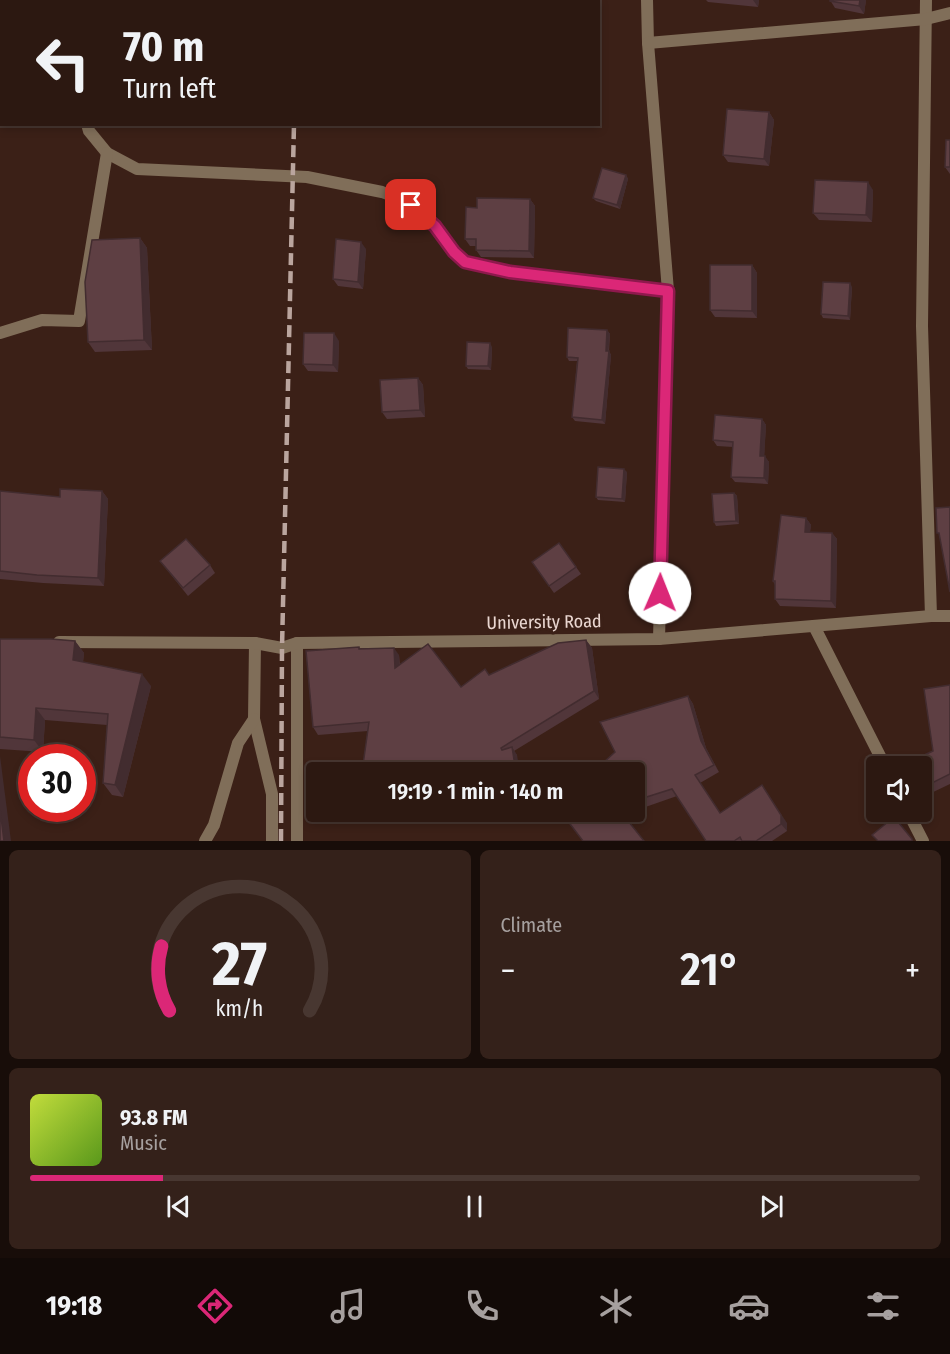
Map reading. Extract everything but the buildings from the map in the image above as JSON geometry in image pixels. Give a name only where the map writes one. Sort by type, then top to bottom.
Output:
[{"type":"street","points":[[647,0],[648,43],[668,291],[658,639]]},
{"type":"street","points":[[926,0],[922,326],[931,616]]},
{"type":"street","points":[[648,43],[926,19],[950,13]]},
{"type":"street","points":[[88,126],[107,153],[137,169],[307,177],[382,192],[403,200],[421,212],[465,262],[510,272],[668,291]]},
{"type":"street","points":[[0,333],[42,320],[79,321],[107,153]]},
{"type":"street","name":"University Road","points":[[255,643],[282,648],[297,643],[658,639],[950,616]]},
{"type":"street","points":[[814,626],[880,756]]},
{"type":"street","points":[[46,642],[255,643],[254,718],[272,794],[272,841]]},
{"type":"street","points":[[297,643],[297,841]]},
{"type":"street","points":[[205,841],[214,825],[238,743],[254,718]]},
{"type":"street","points":[[913,822],[923,841]]},
{"type":"railway","points":[[281,841],[282,648],[294,126]]},
{"type":"route","points":[[411,205],[435,226],[454,252],[465,262],[510,272],[668,291],[660,593]]}]
